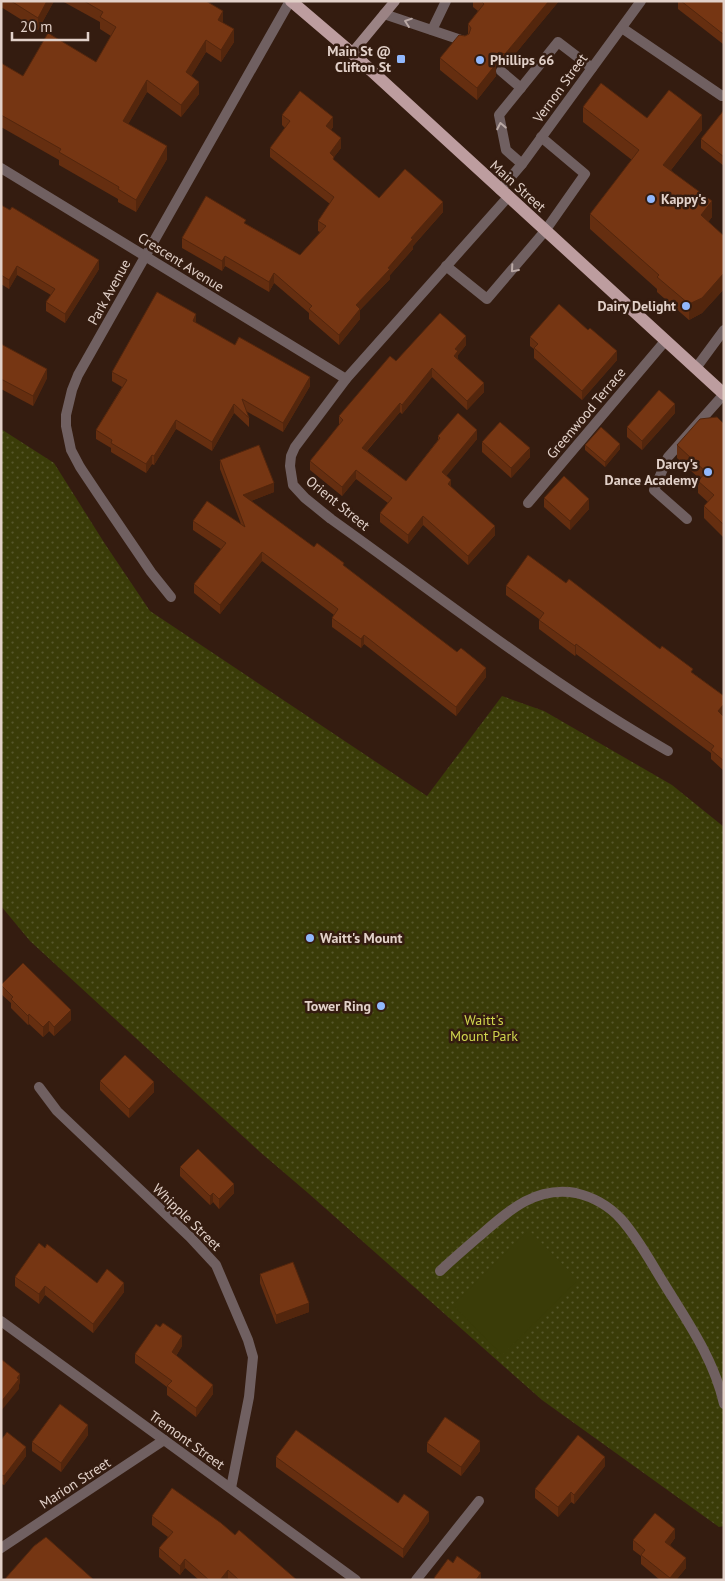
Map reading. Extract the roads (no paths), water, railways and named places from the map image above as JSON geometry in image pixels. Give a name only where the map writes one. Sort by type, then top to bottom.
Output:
[{"type":"main road","name":"Main Street","points":[[291,1],[352,53],[724,394]]},
{"type":"street","name":"Park Avenue","points":[[171,597],[151,572],[80,467],[72,450],[66,426],[67,406],[78,375],[291,1]]},
{"type":"street","points":[[352,53],[395,1]]},
{"type":"street","points":[[432,30],[446,1]]},
{"type":"street","name":"Vernon Street","points":[[504,194],[541,137],[641,1]]},
{"type":"street","points":[[384,14],[464,41]]},
{"type":"street","points":[[622,28],[722,96]]},
{"type":"street","points":[[522,164],[506,150],[499,115],[558,42],[592,68]]},
{"type":"street","points":[[501,71],[521,88]]},
{"type":"street","points":[[446,266],[487,299],[545,231],[585,174],[541,137]]},
{"type":"street","name":"Crescent Avenue","points":[[1,168],[346,379]]},
{"type":"street","name":"Orient Street","points":[[504,194],[446,266],[346,379],[292,451],[290,461],[291,481],[305,498],[331,518],[539,671],[626,727],[668,751]]},
{"type":"street","points":[[696,368],[724,330]]},
{"type":"street","name":"Greenwood Terrace","points":[[528,503],[666,340]]},
{"type":"street","points":[[686,519],[654,490],[668,457],[724,394]]},
{"type":"street","name":"Whipple Street","points":[[39,1087],[57,1111],[190,1237],[216,1265],[248,1340],[253,1357],[249,1397],[231,1488]]},
{"type":"street","points":[[440,1271],[510,1209],[524,1200],[548,1193],[564,1192],[580,1194],[596,1200],[616,1214],[638,1242],[705,1352],[716,1375],[724,1404]]},
{"type":"street","name":"Tremont Street","points":[[1,1322],[356,1580]]},
{"type":"street","name":"Marion Street","points":[[1,1548],[164,1440]]},
{"type":"street","points":[[416,1580],[479,1501]]},
{"type":"place","name":"Main St @ Clifton St","points":[[401,59]]},
{"type":"place","name":"Phillips 66","points":[[480,60]]},
{"type":"place","name":"Kappy's","points":[[651,199]]},
{"type":"place","name":"Dairy Delight","points":[[686,306]]},
{"type":"place","name":"Darcy's Dance Academy","points":[[708,472]]},
{"type":"place","name":"Waitt's Mount","points":[[310,938]]},
{"type":"place","name":"Tower Ring","points":[[381,1006]]},
{"type":"park label","name":"Waitt's Mount Park","points":[[484,1028]]}]
